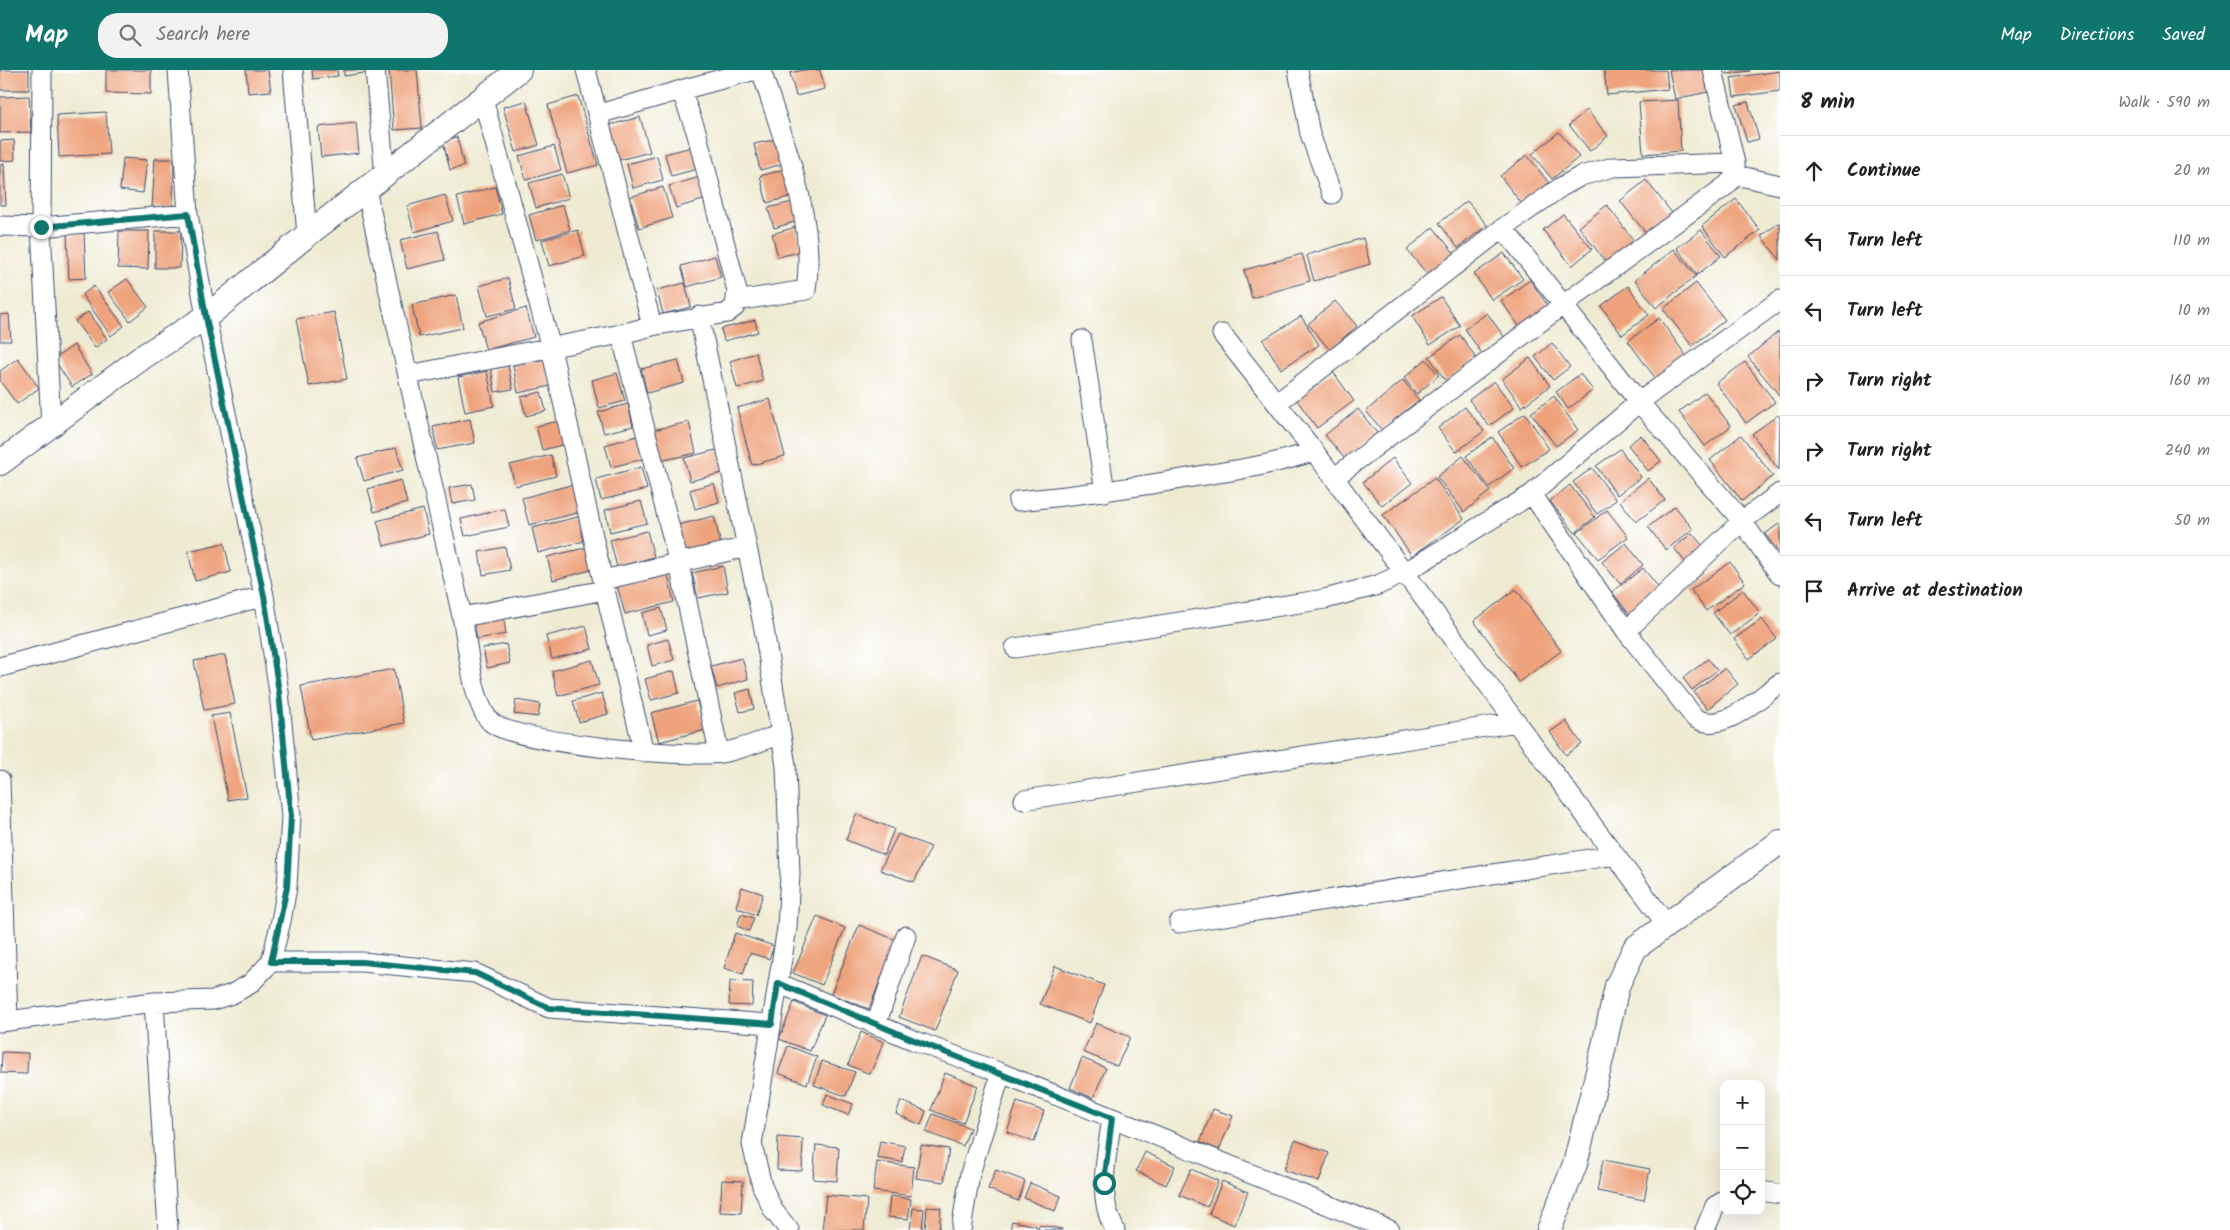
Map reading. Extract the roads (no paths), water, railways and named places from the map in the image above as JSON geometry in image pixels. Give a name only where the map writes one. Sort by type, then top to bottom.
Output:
[{"type":"street","points":[[42,70],[41,227],[50,426]]},
{"type":"street","points":[[0,780],[4,1021],[154,1002],[213,1000],[232,994],[250,984],[271,962],[287,887],[291,816],[279,692],[264,596],[206,317],[188,214],[178,70]]},
{"type":"street","points":[[293,70],[307,235]]},
{"type":"street","points":[[375,70],[385,176]]},
{"type":"street","points":[[0,463],[144,356],[206,317],[307,235],[519,70]]},
{"type":"street","points":[[586,70],[599,114],[652,326]]},
{"type":"street","points":[[599,114],[755,70]]},
{"type":"street","points":[[736,301],[806,290],[808,274],[804,210],[762,70]]},
{"type":"street","points":[[1298,70],[1310,134],[1332,194]]},
{"type":"street","points":[[1334,478],[1564,304],[1727,185],[1735,169],[1713,70]]},
{"type":"street","points":[[408,375],[621,334],[699,316],[727,313],[735,307],[737,292],[696,131],[681,90]]},
{"type":"street","points":[[483,99],[551,348],[604,585],[644,752]]},
{"type":"street","points":[[1277,403],[1503,228],[1581,176],[1613,167],[1735,169],[1780,185]]},
{"type":"street","points":[[366,189],[462,617],[478,697],[491,723],[504,730],[528,738],[644,752],[690,755],[719,753],[741,748],[781,734]]},
{"type":"street","points":[[0,226],[41,227],[188,214]]},
{"type":"street","points":[[1503,228],[1639,402],[1742,522],[1780,575]]},
{"type":"street","points":[[1015,648],[1325,599],[1378,585],[1404,573],[1532,494],[1639,402],[1780,300]]},
{"type":"street","points":[[699,316],[764,629],[786,766],[790,874],[787,928],[752,1144],[762,1186],[773,1210],[789,1230]]},
{"type":"street","points":[[621,334],[679,564],[719,753]]},
{"type":"street","points":[[1222,334],[1314,451],[1667,925]]},
{"type":"street","points":[[1082,340],[1105,492]]},
{"type":"street","points":[[1018,502],[1105,492],[1262,466],[1314,451]]},
{"type":"street","points":[[1626,631],[1742,522],[1780,493]]},
{"type":"street","points":[[1532,494],[1626,631],[1695,718],[1703,723],[1730,718],[1780,683]]},
{"type":"street","points":[[462,617],[604,585],[747,546]]},
{"type":"street","points":[[0,667],[264,596]]},
{"type":"street","points":[[1024,800],[1517,722]]},
{"type":"street","points":[[1550,1230],[1575,1164],[1617,986],[1635,948],[1780,842]]},
{"type":"street","points":[[1179,923],[1615,855]]},
{"type":"street","points":[[876,1025],[906,936]]},
{"type":"street","points":[[271,962],[362,962],[475,973],[549,1008],[772,1024]]},
{"type":"street","points":[[778,983],[876,1025],[1001,1073],[1390,1230]]},
{"type":"street","points":[[154,1002],[168,1230]]},
{"type":"street","points":[[961,1230],[970,1174],[1001,1073]]},
{"type":"street","points":[[1112,1118],[1104,1183],[1106,1207],[1115,1230]]},
{"type":"street","points":[[1765,1192],[1780,1194]]},
{"type":"street","points":[[1705,1230],[1715,1206],[1720,1203]]}]
